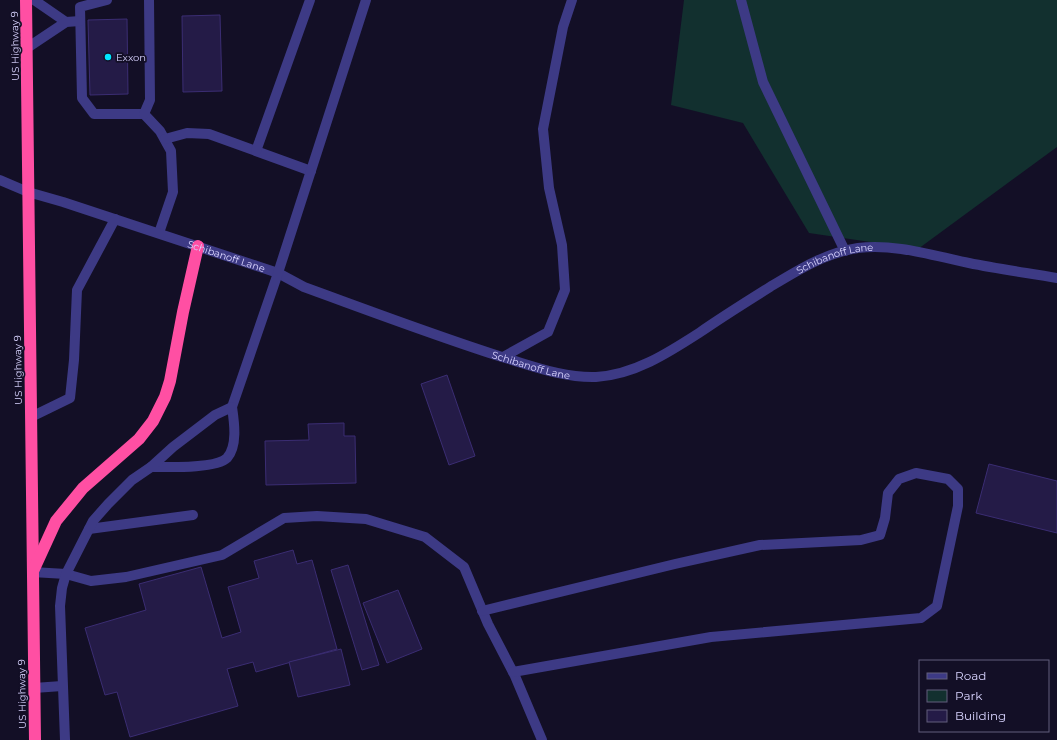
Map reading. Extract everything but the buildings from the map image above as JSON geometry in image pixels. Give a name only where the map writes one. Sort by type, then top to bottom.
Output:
[{"type":"highway","name":"US Highway 9","points":[[26,0],[35,740]]},
{"type":"highway","points":[[32,572],[56,521],[83,488],[139,439],[153,421],[165,397],[170,382],[198,246]]},
{"type":"street","points":[[34,0],[66,22]]},
{"type":"street","points":[[107,0],[80,7],[82,98],[94,114],[144,114],[160,131],[165,139],[171,151],[173,192],[158,233]]},
{"type":"street","points":[[144,114],[150,100],[149,0]]},
{"type":"street","points":[[256,151],[310,0]]},
{"type":"street","points":[[151,467],[207,465],[220,462],[228,458],[233,448],[235,435],[232,407],[278,273],[366,0]]},
{"type":"street","points":[[503,357],[548,332],[565,290],[562,245],[549,188],[542,129],[563,27],[572,0]]},
{"type":"street","points":[[741,0],[764,82],[845,252]]},
{"type":"street","points":[[27,48],[66,22],[80,21]]},
{"type":"street","points":[[165,139],[187,133],[208,134],[311,171]]},
{"type":"street","name":"Schibanoff Lane","points":[[0,180],[28,192],[63,202],[278,273],[304,287],[468,346],[563,375],[580,377],[598,377],[624,372],[650,362],[676,348],[739,306],[804,266],[829,255],[858,248],[881,247],[903,250],[1057,278]]},
{"type":"street","points":[[31,417],[70,398],[74,360],[76,290],[115,219]]},
{"type":"street","points":[[64,740],[60,606],[62,588],[66,574],[93,521],[108,504],[132,480],[151,467],[173,447],[215,415],[232,407]]},
{"type":"street","points":[[482,611],[760,545],[861,540],[880,535],[885,518],[888,493],[899,479],[916,473],[948,479],[958,489],[958,506],[937,606],[921,618],[712,636],[513,672]]},
{"type":"street","points":[[89,529],[193,515]]},
{"type":"street","points":[[32,572],[66,574],[91,581],[126,577],[222,555],[284,518],[317,516],[366,519],[425,537],[464,567],[482,611],[513,672],[542,740]]},
{"type":"street","points":[[34,688],[62,686]]},
{"type":"green space","points":[[684,0],[1057,0],[1057,147],[918,249],[809,233],[743,123],[671,105]]},
{"type":"place","name":"Exxon","points":[[108,57]]}]
